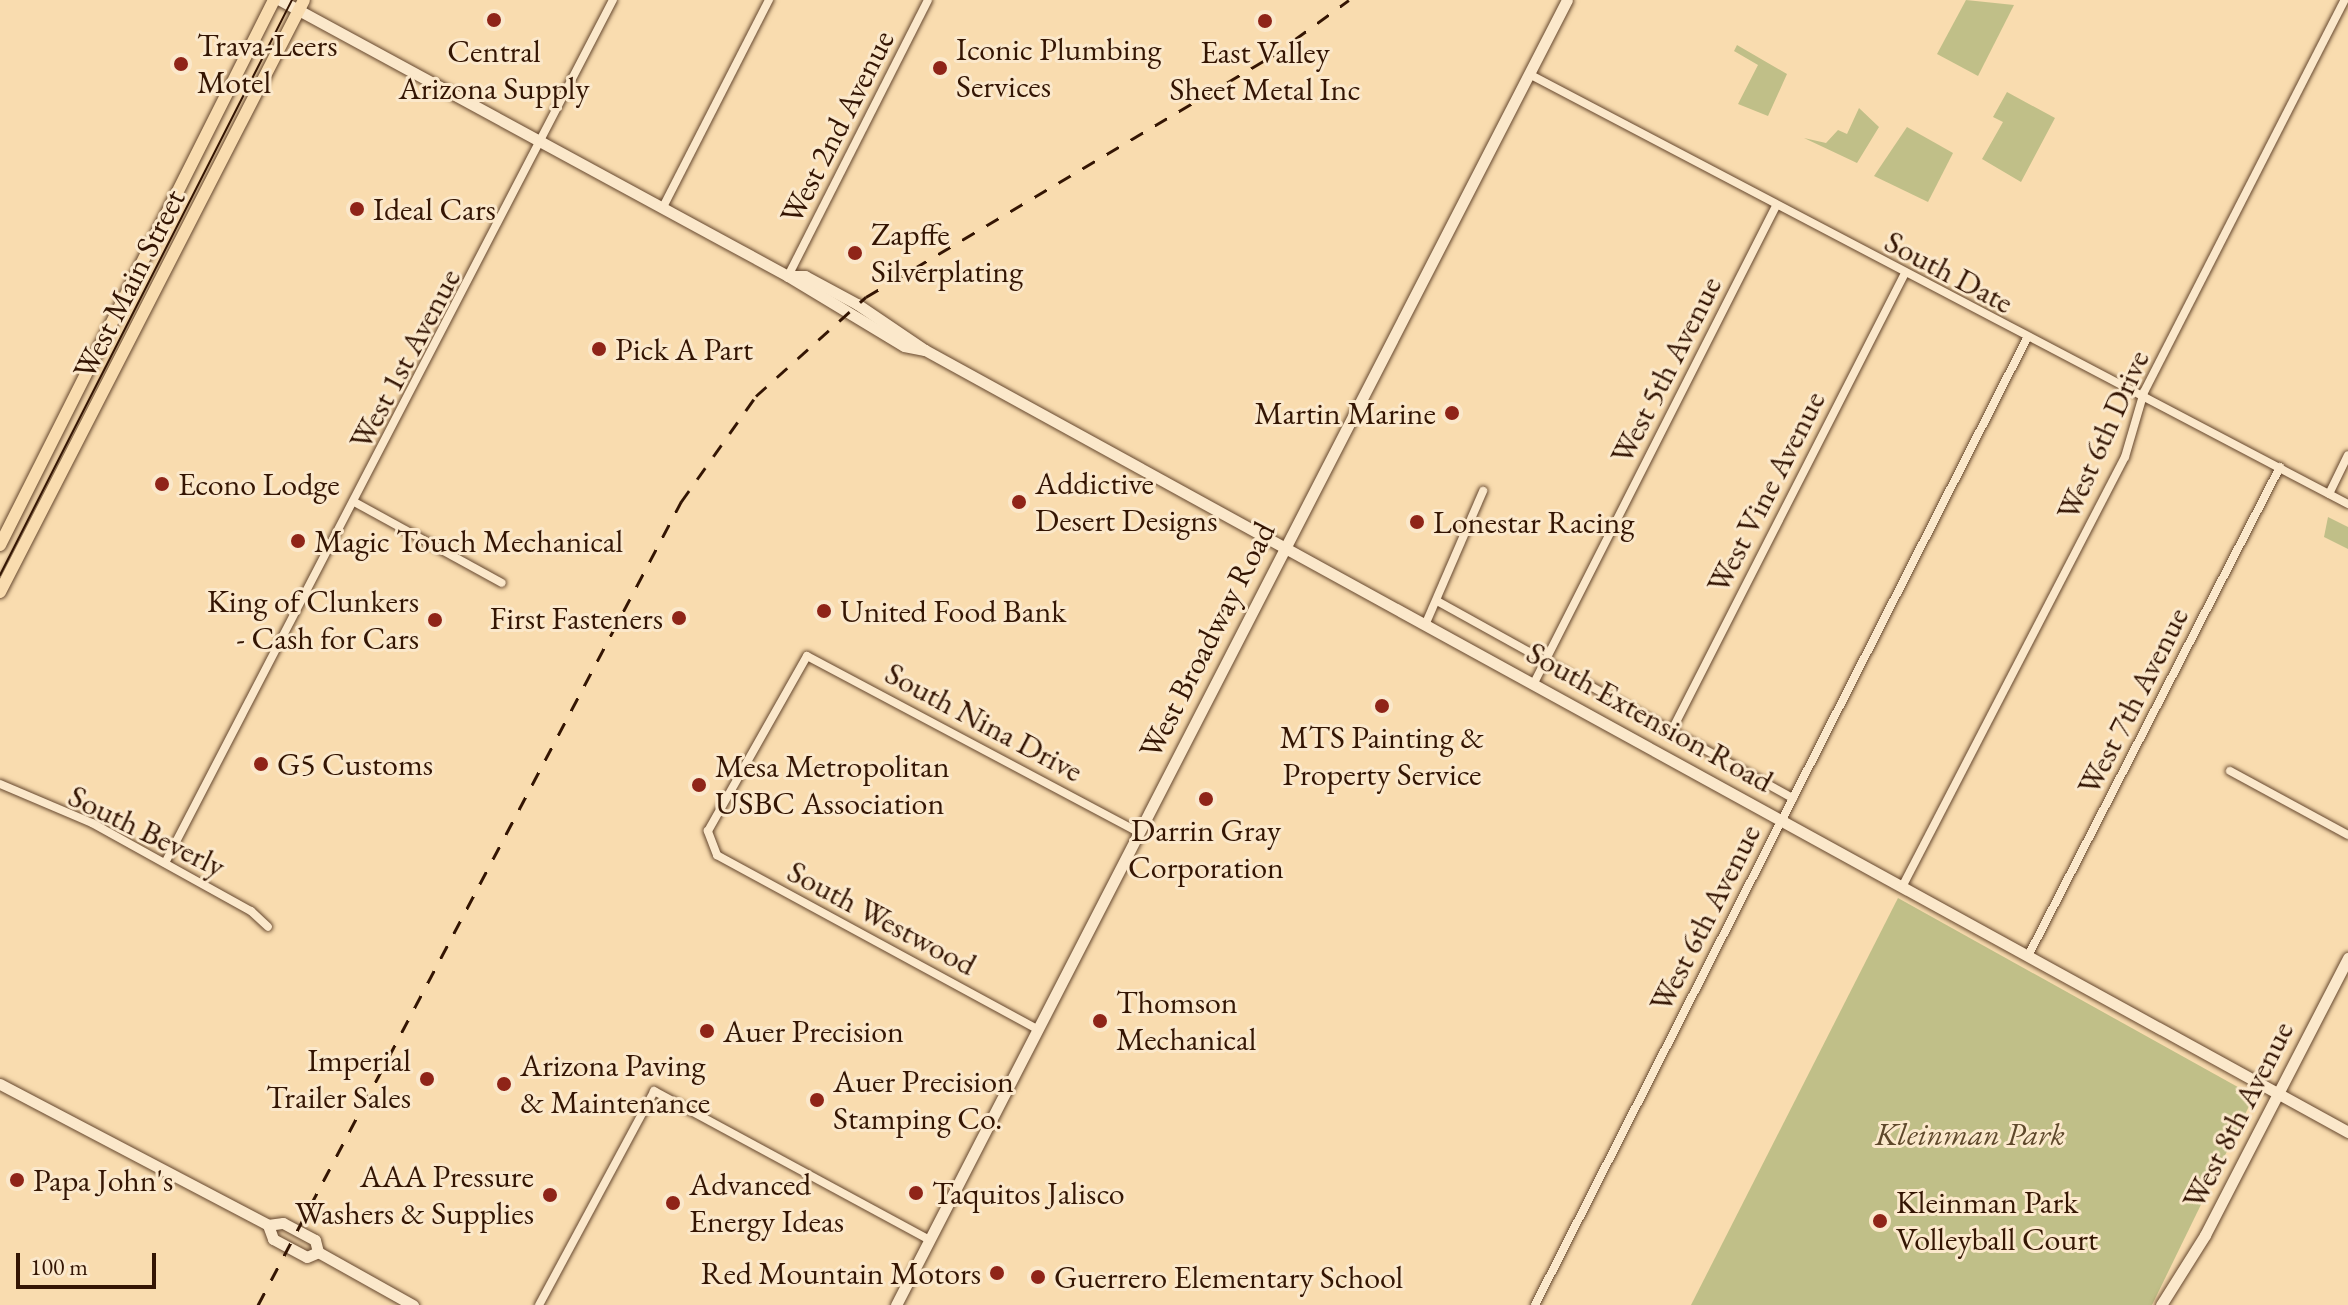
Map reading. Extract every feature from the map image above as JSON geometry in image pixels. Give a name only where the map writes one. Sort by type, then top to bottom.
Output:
[{"type":"main road","name":"West Main Street","points":[[0,545],[289,3]]},
{"type":"main road","name":"West Main Street","points":[[0,592],[289,3]]},
{"type":"street","name":"West 1st Avenue","points":[[165,863],[356,503],[613,0]]},
{"type":"street","points":[[663,207],[769,0]]},
{"type":"street","name":"West 2nd Avenue","points":[[788,276],[928,0]]},
{"type":"street","name":"West Broadway Road","points":[[896,1305],[1567,0]]},
{"type":"street","name":"West 6th Drive","points":[[1902,887],[2125,457],[2144,392],[2345,0]]},
{"type":"street","name":"South Extension Road","points":[[289,3],[788,276],[904,346],[925,350],[1285,545],[2348,1132]]},
{"type":"street","name":"South Date","points":[[1529,74],[2026,340],[2047,340],[2348,504]]},
{"type":"street","name":"West 5th Avenue","points":[[1534,683],[1776,206]]},
{"type":"street","name":"West Vine Avenue","points":[[1672,730],[1904,275]]},
{"type":"street","name":"West 6th Avenue","points":[[1535,1305],[2026,340]]},
{"type":"street","points":[[2329,494],[2348,455]]},
{"type":"street","name":"West 7th Avenue","points":[[2028,956],[2280,467]]},
{"type":"street","points":[[1426,623],[1483,491]]},
{"type":"street","points":[[356,503],[502,583]]},
{"type":"street","name":"South Extension Road","points":[[1437,601],[1793,798]]},
{"type":"street","name":"South Nina Drive","points":[[708,844],[757,736],[807,656],[1138,832]]},
{"type":"street","points":[[2230,771],[2348,835]]},
{"type":"street","name":"South Beverly","points":[[0,784],[165,863],[268,927]]},
{"type":"street","name":"South Westwood","points":[[708,844],[1037,1029]]},
{"type":"street","name":"West 8th Avenue","points":[[2161,1305],[2172,1300],[2344,974],[2348,958]]},
{"type":"street","points":[[0,1084],[268,1225],[283,1223],[306,1235],[318,1252],[413,1305]]},
{"type":"street","points":[[539,1305],[654,1091],[929,1240]]},
{"type":"street","points":[[268,1225],[273,1239],[307,1257],[318,1252]]},
{"type":"green space","points":[[1966,0],[2014,5],[1978,76],[1937,54]]},
{"type":"green space","points":[[1737,45],[1787,74],[1768,116],[1738,104],[1758,65],[1734,51]]},
{"type":"green space","points":[[2007,92],[2055,118],[2021,182],[1982,159],[2003,122],[1993,117]]},
{"type":"green space","points":[[1859,108],[1879,127],[1857,163],[1804,138],[1826,143],[1838,130],[1847,134]]},
{"type":"green space","points":[[1907,127],[1953,153],[1928,202],[1874,176]]},
{"type":"green space","points":[[2328,517],[2348,527],[2348,549],[2324,537]]},
{"type":"green space","name":"Kleinman Park","points":[[1898,898],[2254,1096],[2152,1305],[1691,1305]]},
{"type":"tram line","points":[[0,575],[292,0]]},
{"type":"railway","points":[[258,1305],[681,502],[756,396],[866,297],[1272,56],[1349,0]]},
{"type":"place","name":"Central Arizona Supply","points":[[494,20]]},
{"type":"place","name":"East Valley Sheet Metal Inc","points":[[1265,21]]},
{"type":"place","name":"Trava-Leers Motel","points":[[181,64]]},
{"type":"place","name":"Iconic Plumbing Services","points":[[940,68]]},
{"type":"place","name":"Ideal Cars","points":[[357,209]]},
{"type":"place","name":"Zapffe Silverplating","points":[[855,253]]},
{"type":"place","name":"Pick A Part","points":[[599,349]]},
{"type":"place","name":"Martin Marine","points":[[1452,413]]},
{"type":"place","name":"Econo Lodge","points":[[162,484]]},
{"type":"place","name":"Addictive Desert Designs","points":[[1019,502]]},
{"type":"place","name":"Lonestar Racing","points":[[1417,522]]},
{"type":"place","name":"Magic Touch Mechanical","points":[[298,541]]},
{"type":"place","name":"United Food Bank","points":[[824,611]]},
{"type":"place","name":"First Fasteners","points":[[679,618]]},
{"type":"place","name":"King of Clunkers - Cash for Cars","points":[[435,620]]},
{"type":"place","name":"MTS Painting & Property Service","points":[[1382,706]]},
{"type":"place","name":"G5 Customs","points":[[261,764]]},
{"type":"place","name":"Mesa Metropolitan USBC Association","points":[[699,785]]},
{"type":"place","name":"Darrin Gray Corporation","points":[[1206,799]]},
{"type":"place","name":"Thomson Mechanical","points":[[1100,1021]]},
{"type":"place","name":"Auer Precision","points":[[707,1031]]},
{"type":"place","name":"Imperial Trailer Sales","points":[[427,1079]]},
{"type":"place","name":"Arizona Paving & Maintenance","points":[[504,1084]]},
{"type":"place","name":"Auer Precision Stamping Co.","points":[[817,1100]]},
{"type":"place","name":"Papa John's","points":[[17,1180]]},
{"type":"place","name":"Taquitos Jalisco","points":[[916,1193]]},
{"type":"place","name":"AAA Pressure Washers & Supplies","points":[[550,1195]]},
{"type":"place","name":"Advanced Energy Ideas","points":[[673,1203]]},
{"type":"place","name":"Kleinman Park Volleyball Court","points":[[1880,1221]]},
{"type":"place","name":"Red Mountain Motors","points":[[997,1273]]},
{"type":"place","name":"Guerrero Elementary School","points":[[1038,1277]]}]
